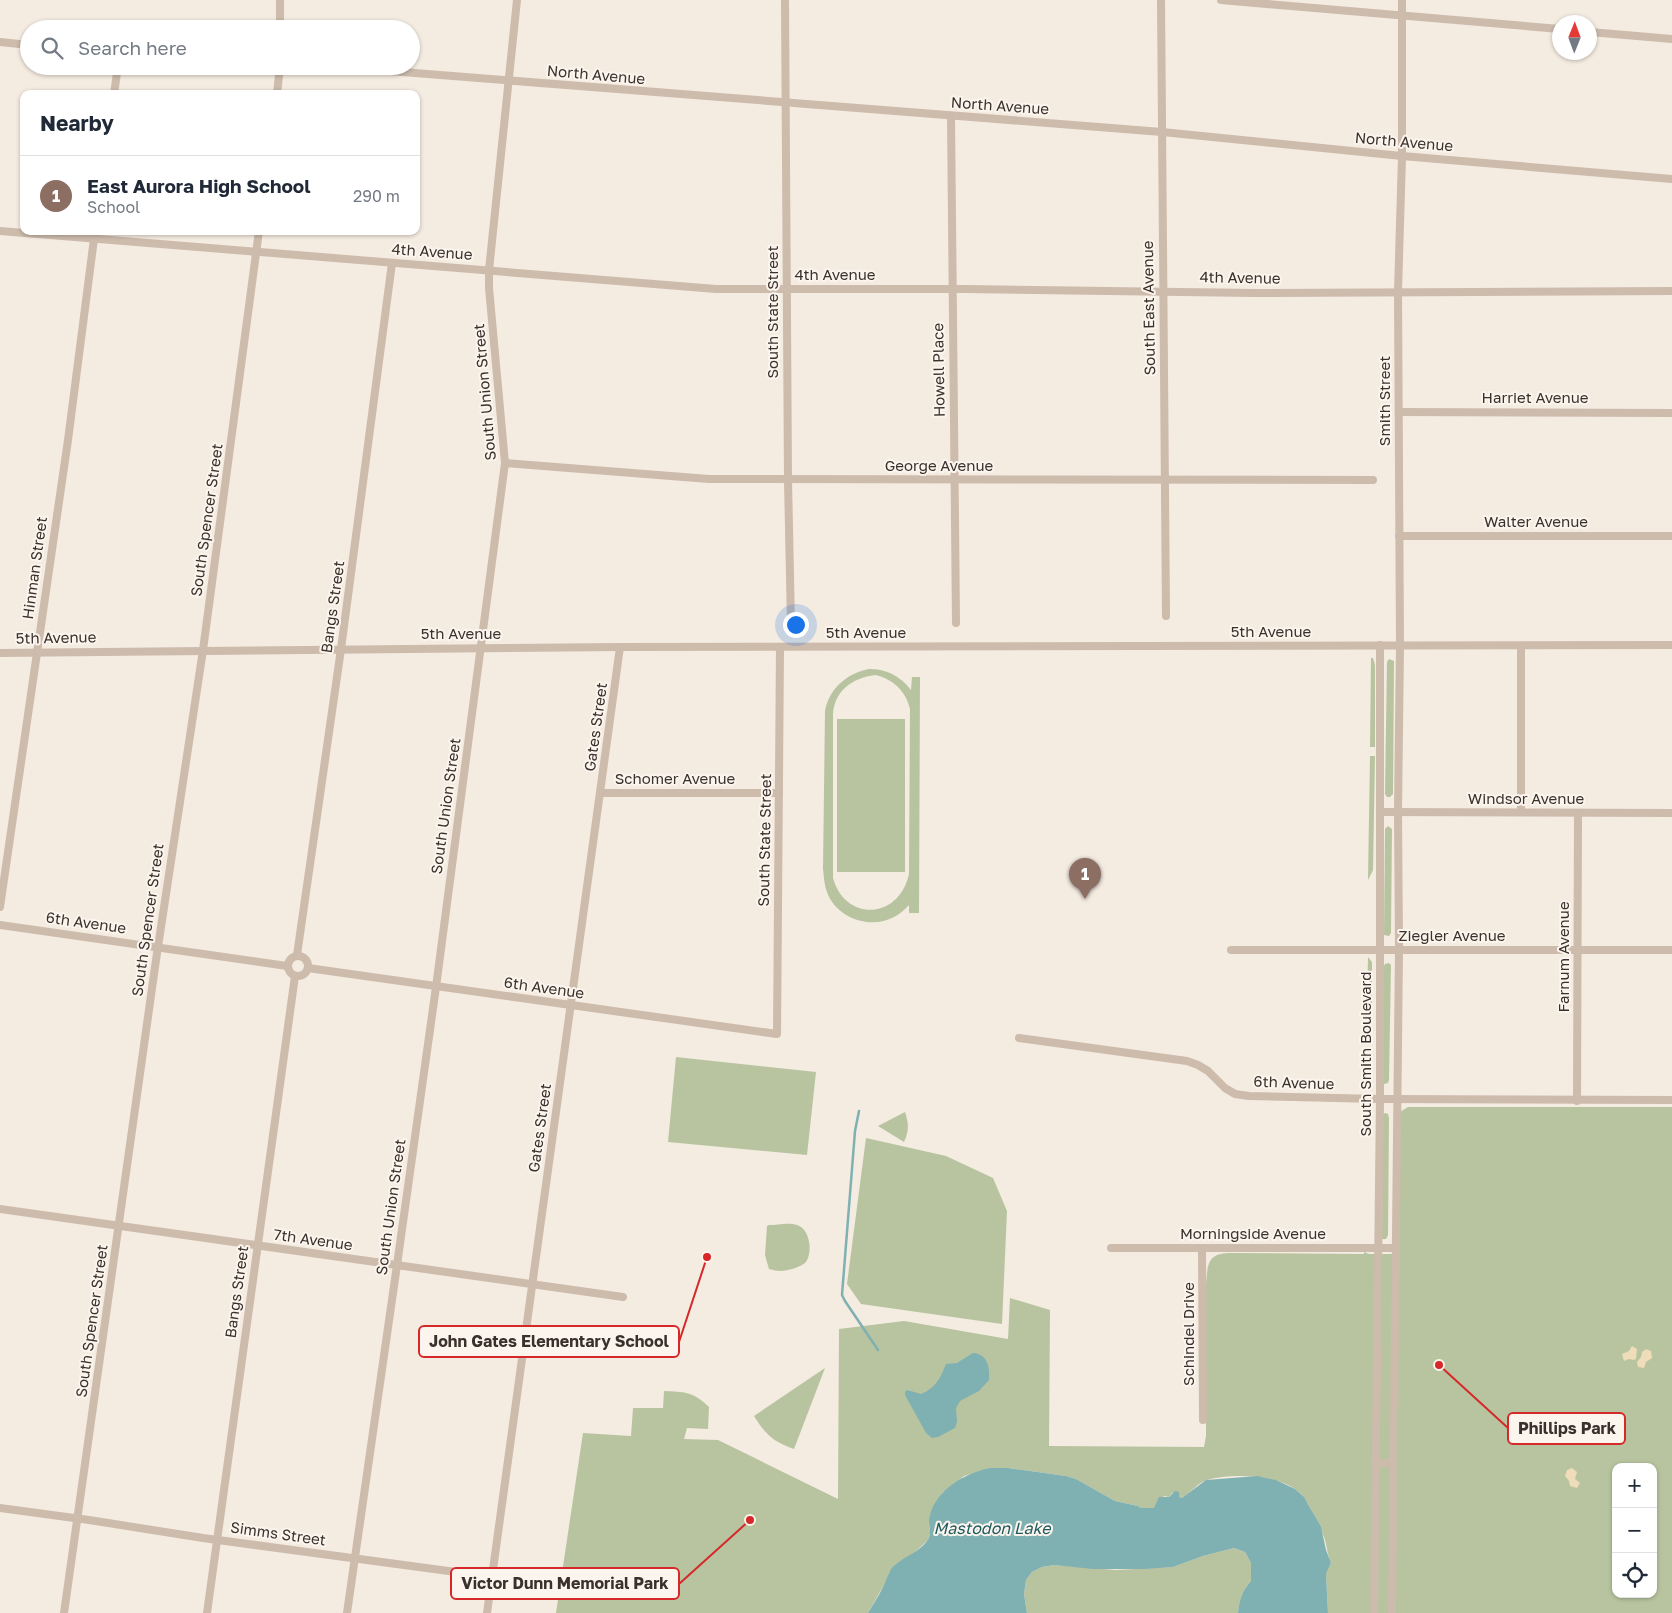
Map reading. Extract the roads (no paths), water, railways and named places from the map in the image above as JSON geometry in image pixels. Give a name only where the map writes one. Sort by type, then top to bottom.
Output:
[{"type":"street","points":[[280,0],[280,20]]},
{"type":"street","name":"South Union Street","points":[[347,1613],[398,1265],[505,463],[489,270],[516,0]]},
{"type":"street","name":"South State Street","points":[[785,0],[788,480],[791,624]]},
{"type":"street","name":"South East Avenue","points":[[1161,0],[1166,616]]},
{"type":"street","points":[[1221,0],[1552,29]]},
{"type":"street","name":"Smith Street","points":[[1400,645],[1398,292],[1402,156],[1402,0]]},
{"type":"street","points":[[1597,33],[1672,39]]},
{"type":"street","points":[[0,42],[20,44]]},
{"type":"street","name":"North Avenue","points":[[420,74],[1162,132],[1402,156],[1672,179]]},
{"type":"street","points":[[115,90],[117,75]]},
{"type":"street","points":[[277,90],[279,75]]},
{"type":"street","name":"Howell Place","points":[[952,117],[956,623]]},
{"type":"street","name":"4th Avenue","points":[[0,231],[20,232]]},
{"type":"street","name":"4th Avenue","points":[[94,235],[392,264],[716,289],[1163,290],[1254,293],[1672,291]]},
{"type":"street","name":"Hinman Street","points":[[0,908],[68,440],[94,235]]},
{"type":"street","name":"South Spencer Street","points":[[64,1613],[158,947],[203,650],[258,235]]},
{"type":"street","name":"Bangs Street","points":[[298,955],[392,264]]},
{"type":"street","name":"Harriet Avenue","points":[[1399,412],[1672,413]]},
{"type":"street","name":"George Avenue","points":[[505,463],[691,478],[788,480],[1373,480]]},
{"type":"street","name":"Walter Avenue","points":[[1400,536],[1672,536]]},
{"type":"street","name":"South Smith Boulevard","points":[[1374,1613],[1380,1099],[1380,645]]},
{"type":"street","name":"South Smith Boulevard","points":[[1392,1613],[1400,949],[1398,812],[1400,645]]},
{"type":"street","name":"5th Avenue","points":[[0,653],[620,647],[1672,645]]},
{"type":"street","points":[[1520,646],[1521,812]]},
{"type":"street","name":"Gates Street","points":[[487,1613],[620,647]]},
{"type":"street","name":"South State Street","points":[[777,1034],[780,647]]},
{"type":"street","name":"Schomer Avenue","points":[[601,793],[779,793]]},
{"type":"street","name":"Windsor Avenue","points":[[1380,812],[1672,813]]},
{"type":"street","name":"Farnum Avenue","points":[[1578,813],[1578,1101]]},
{"type":"street","name":"6th Avenue","points":[[0,925],[287,966]]},
{"type":"street","name":"Ziegler Avenue","points":[[1231,950],[1672,950]]},
{"type":"street","points":[[298,955],[305,958],[308,968],[303,975],[295,976],[289,972],[287,966],[290,959],[298,955]]},
{"type":"street","name":"6th Avenue","points":[[308,968],[777,1034]]},
{"type":"street","name":"Bangs Street","points":[[207,1613],[295,976]]},
{"type":"street","name":"6th Avenue","points":[[1019,1038],[1187,1061],[1198,1064],[1225,1088],[1235,1094],[1250,1096],[1578,1101],[1672,1100]]},
{"type":"street","name":"7th Avenue","points":[[0,1209],[623,1298]]},
{"type":"street","name":"Morningside Avenue","points":[[1111,1248],[1396,1248]]},
{"type":"street","name":"Schindel Drive","points":[[1202,1248],[1203,1420]]},
{"type":"street","points":[[1375,1463],[1394,1463]]},
{"type":"street","name":"Simms Street","points":[[0,1508],[218,1540],[552,1584]]},
{"type":"water","points":[[973,1353],[982,1356],[987,1362],[989,1380],[979,1391],[960,1401],[956,1408],[957,1422],[955,1428],[932,1438],[926,1433],[905,1392],[907,1390],[921,1394],[926,1392],[937,1382],[946,1364],[957,1363]]},
{"type":"water","name":"Mastodon Lake","points":[[990,1468],[1008,1468],[1066,1476],[1076,1479],[1115,1501],[1141,1508],[1154,1508],[1159,1497],[1169,1497],[1175,1491],[1179,1492],[1179,1497],[1182,1498],[1206,1480],[1257,1476],[1276,1480],[1295,1489],[1304,1497],[1321,1527],[1331,1563],[1326,1574],[1328,1613],[1238,1613],[1245,1588],[1251,1581],[1251,1563],[1245,1552],[1234,1548],[1203,1556],[1173,1567],[1093,1569],[1054,1565],[1042,1567],[1032,1572],[1026,1580],[1024,1594],[1027,1613],[868,1613],[894,1566],[924,1545],[929,1538],[930,1515],[939,1497],[945,1490],[962,1478]]},
{"type":"waterway","points":[[859,1111],[855,1131],[842,1295],[878,1350]]},
{"type":"place","name":"East Aurora High School","points":[[1085,899]]},
{"type":"place","name":"John Gates Elementary School","points":[[707,1257]]},
{"type":"place","name":"Phillips Park","points":[[1439,1365]]},
{"type":"place","name":"Victor Dunn Memorial Park","points":[[750,1520]]}]
